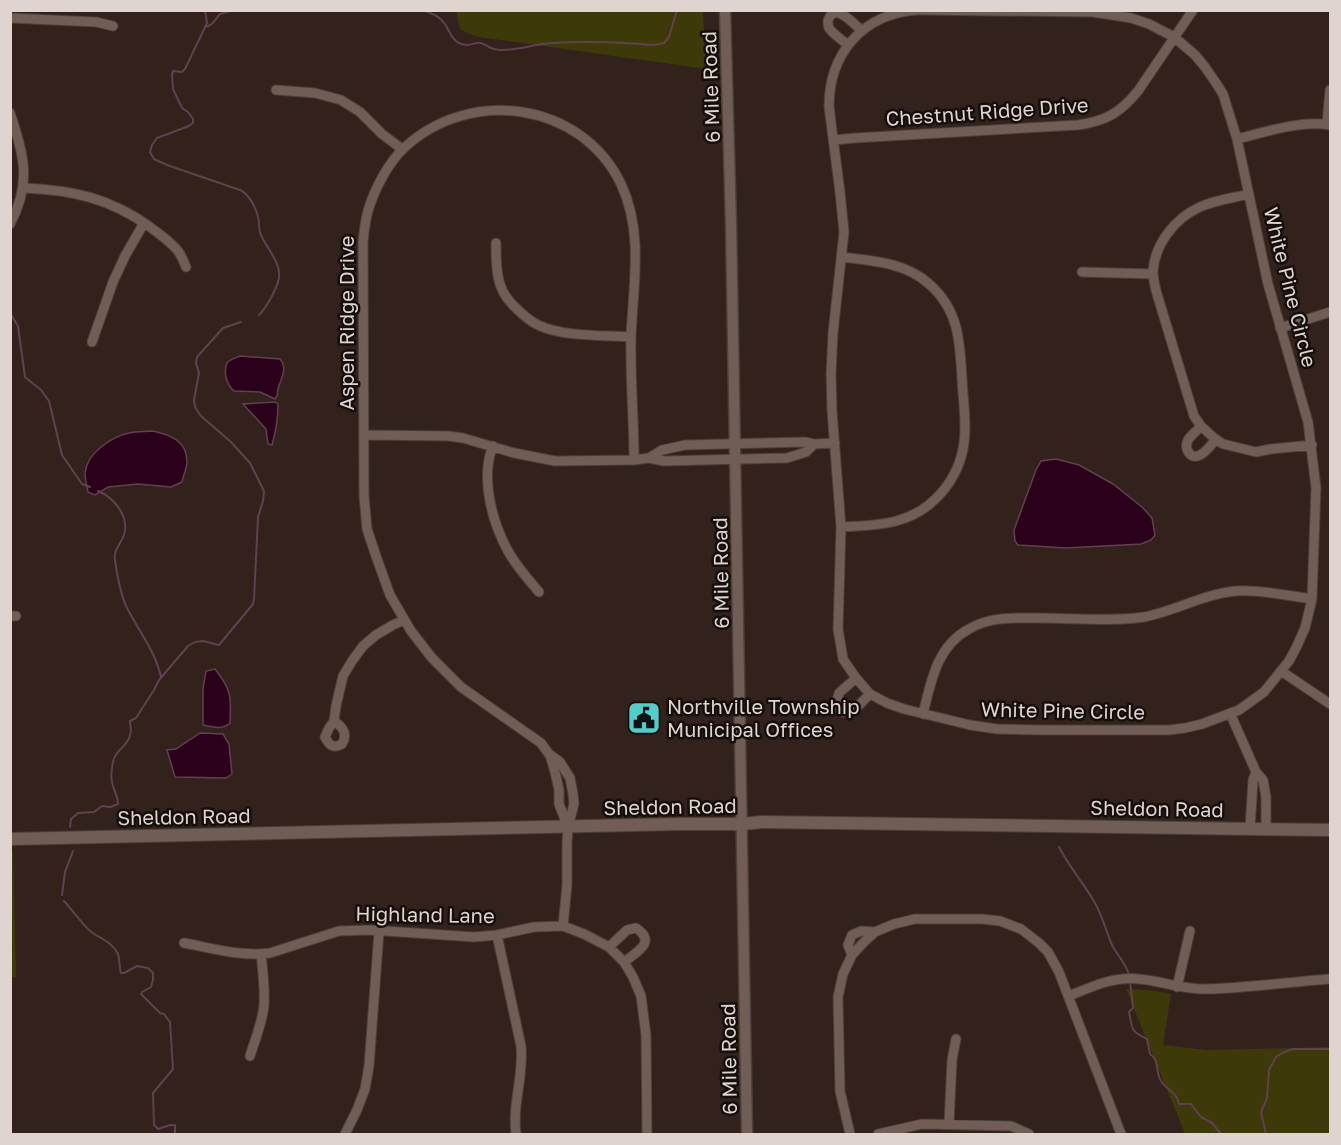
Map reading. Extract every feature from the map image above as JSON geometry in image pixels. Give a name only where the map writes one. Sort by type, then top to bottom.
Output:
[{"type":"main road","name":"Sheldon Road","points":[[10,839],[762,822],[1330,830]]},
{"type":"street","name":"6 Mile Road","points":[[725,10],[731,224],[747,1134]]},
{"type":"street","name":"White Pine Circle","points":[[917,10],[1102,13],[1131,18],[1174,37],[1195,55],[1216,82],[1237,139],[1268,284],[1308,422],[1316,488],[1312,599],[1305,628],[1289,661],[1281,671],[1264,692],[1239,710],[1185,728],[1149,730],[997,729],[970,726],[887,703],[870,694],[843,660],[838,629],[841,527],[831,396],[831,354],[844,232],[829,107],[831,83],[836,66],[848,45],[861,30],[895,14],[917,10]]},
{"type":"street","name":"Chestnut Ridge Drive","points":[[834,140],[1078,125],[1102,120],[1129,103],[1193,10]]},
{"type":"street","points":[[848,45],[830,28],[828,20],[830,16],[836,13],[844,15],[861,30]]},
{"type":"street","points":[[10,18],[96,22],[113,26]]},
{"type":"street","points":[[276,90],[315,93],[340,100],[360,112],[402,150]]},
{"type":"street","points":[[1237,139],[1295,126],[1329,124],[1330,90]]},
{"type":"street","name":"Aspen Ridge Drive","points":[[568,827],[559,804],[555,772],[549,754],[541,743],[528,733],[461,687],[432,658],[411,631],[390,594],[367,529],[364,496],[364,232],[367,212],[375,190],[402,150],[420,135],[444,121],[483,110],[502,110],[541,116],[569,129],[588,143],[605,159],[615,174],[625,193],[635,235],[636,276],[631,337],[634,460]]},
{"type":"street","points":[[10,113],[23,158],[24,188],[10,224]]},
{"type":"street","points":[[24,188],[52,189],[94,198],[119,208],[163,236],[178,251],[186,267]]},
{"type":"street","points":[[1249,194],[1199,207],[1176,223],[1162,241],[1157,253],[1153,274],[1157,294],[1194,416],[1201,426],[1224,444],[1256,452],[1312,445]]},
{"type":"street","points":[[92,342],[121,265],[144,223]]},
{"type":"street","points":[[496,243],[498,276],[502,289],[509,302],[527,319],[553,331],[631,337]]},
{"type":"street","points":[[841,527],[897,521],[927,506],[939,496],[950,481],[962,454],[965,435],[959,337],[952,316],[944,302],[929,284],[901,267],[842,257]]},
{"type":"street","points":[[1082,272],[1153,274]]},
{"type":"street","points":[[1280,328],[1330,312]]},
{"type":"street","points":[[1201,426],[1188,441],[1186,447],[1188,453],[1198,456],[1216,439]]},
{"type":"street","points":[[364,435],[463,438],[514,453],[555,461],[787,458],[806,452],[814,444]]},
{"type":"street","points":[[649,458],[662,450],[685,445],[835,443]]},
{"type":"street","points":[[492,446],[488,456],[487,474],[494,517],[508,552],[539,592]]},
{"type":"street","points":[[923,714],[934,671],[941,654],[952,640],[985,621],[1007,618],[1124,619],[1144,617],[1208,596],[1238,591],[1312,599]]},
{"type":"street","points":[[334,721],[343,676],[352,661],[363,646],[376,635],[404,620]]},
{"type":"street","points":[[1281,671],[1330,704]]},
{"type":"street","points":[[856,678],[839,693],[836,705],[843,712],[854,710],[870,694]]},
{"type":"street","points":[[1230,713],[1256,772],[1263,780],[1266,797],[1266,830]]},
{"type":"street","name":"Aspen Ridge Drive","points":[[549,754],[560,762],[570,778],[574,804],[568,827]]},
{"type":"street","points":[[1250,829],[1253,780],[1256,772]]},
{"type":"street","points":[[563,926],[567,885],[568,827]]},
{"type":"street","points":[[849,1134],[840,1091],[838,997],[843,974],[852,955],[876,932],[900,922],[920,919],[1000,921],[1029,934],[1048,952],[1057,966],[1121,1134]]},
{"type":"street","name":"Highland Lane","points":[[184,943],[261,954],[339,931],[371,930],[474,937],[497,935],[534,927],[563,926],[584,934],[609,947],[624,962],[641,996],[646,1035],[647,1134]]},
{"type":"street","points":[[609,947],[627,930],[636,928],[643,932],[646,939],[644,945],[624,962]]},
{"type":"street","points":[[852,955],[848,945],[852,935],[861,931],[876,932]]},
{"type":"street","points":[[1177,987],[1190,931]]},
{"type":"street","points":[[345,1134],[365,1089],[369,1066],[379,932]]},
{"type":"street","points":[[497,935],[522,1057],[515,1106],[516,1134]]},
{"type":"street","points":[[250,1056],[264,1006],[261,954]]},
{"type":"street","points":[[1069,996],[1108,981],[1122,979],[1139,979],[1177,987],[1206,989],[1330,979]]},
{"type":"street","points":[[950,1124],[952,1060],[956,1039]]},
{"type":"street","points":[[878,1134],[922,1124],[1011,1126],[1029,1134]]},
{"type":"shaded area","points":[[457,10],[703,11],[706,69],[479,37],[460,29]]},
{"type":"shaded area","points":[[240,356],[280,359],[284,370],[275,399],[260,392],[234,391],[226,378],[225,371],[230,360]]},
{"type":"shaded area","points":[[275,402],[278,404],[278,415],[272,445],[268,444],[266,429],[243,404]]},
{"type":"shaded area","points":[[153,431],[172,437],[184,449],[187,462],[182,482],[171,487],[138,484],[108,487],[95,495],[88,492],[85,475],[87,466],[101,447],[122,435]]},
{"type":"shaded area","points":[[1056,459],[1079,465],[1113,484],[1142,507],[1152,518],[1155,535],[1151,540],[1141,544],[1066,548],[1018,545],[1015,541],[1014,530],[1036,470],[1041,461]]},
{"type":"shaded area","points":[[215,669],[225,683],[230,700],[230,723],[221,727],[203,725],[203,689],[206,671]]},
{"type":"shaded area","points":[[200,733],[223,734],[229,744],[232,774],[226,778],[175,777],[167,750],[176,749]]},
{"type":"shaded area","points":[[11,850],[13,850],[16,977],[10,977]]},
{"type":"shaded area","points":[[1126,989],[1171,994],[1163,1045],[1207,1050],[1330,1047],[1330,1134],[1185,1134]]},
{"type":"waterway","points":[[205,10],[207,23],[185,69],[182,72],[173,71],[172,74],[173,89],[182,108],[193,119],[193,123],[157,138],[150,152],[154,159],[167,165],[240,190],[252,202],[258,217],[260,233],[276,261],[279,272],[274,293],[259,315]]},
{"type":"waterway","points":[[205,27],[212,24],[220,14],[234,10]]},
{"type":"waterway","points":[[422,10],[440,19],[458,43],[467,45],[481,43],[492,49],[502,50],[565,42],[654,45],[664,43],[669,37],[677,10]]},
{"type":"waterway","points":[[10,313],[18,326],[25,377],[41,390],[49,401],[62,455],[82,484],[90,487]]},
{"type":"waterway","points":[[70,827],[71,819],[78,813],[94,812],[102,806],[110,807],[118,804],[111,777],[114,757],[129,739],[130,721],[136,718],[159,680],[188,646],[203,641],[219,645],[253,604],[258,517],[264,491],[250,463],[231,442],[201,416],[195,407],[194,400],[199,373],[197,357],[223,328],[241,322]]},
{"type":"waterway","points":[[98,491],[119,508],[125,521],[124,535],[115,556],[119,583],[126,606],[150,649],[161,677]]},
{"type":"waterway","points":[[1059,847],[1095,903],[1113,947],[1129,975]]},
{"type":"waterway","points":[[62,895],[65,872],[73,851]]},
{"type":"waterway","points":[[64,901],[89,930],[116,950],[121,973],[137,966],[148,968],[153,973],[151,987],[141,994],[170,1022],[173,1069],[153,1093],[154,1125],[158,1129],[175,1125],[175,1134]]},
{"type":"waterway","points":[[1130,981],[1133,1008],[1129,1012],[1132,1026],[1135,1032],[1147,1039],[1150,1054],[1155,1059],[1161,1081],[1174,1093],[1179,1104],[1191,1104],[1201,1117],[1212,1123],[1221,1134]]},
{"type":"waterway","points":[[1266,1134],[1261,1112],[1267,1098],[1269,1070],[1276,1057],[1293,1049],[1330,1049]]},
{"type":"place","name":"Northville Township Municipal Offices","points":[[644,718]]}]
